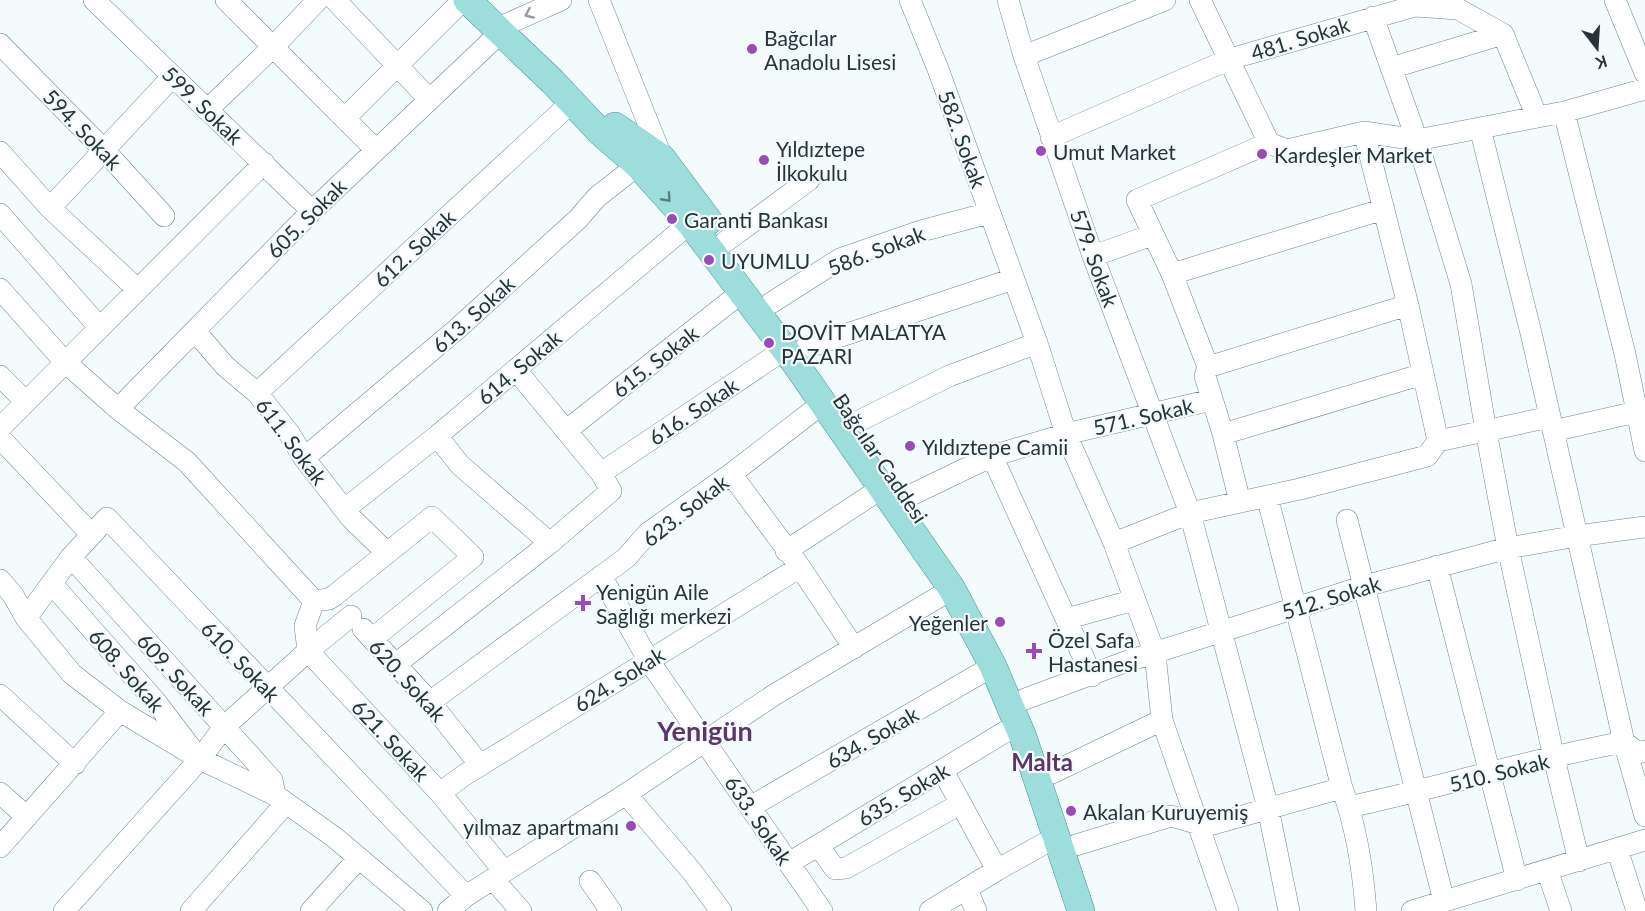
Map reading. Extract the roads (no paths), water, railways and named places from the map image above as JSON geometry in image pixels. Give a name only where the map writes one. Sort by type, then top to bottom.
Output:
[{"type":"main road","name":"Bağcılar Caddesi","points":[[465,0],[553,82],[650,162],[725,242],[771,303],[823,403],[952,589],[993,666],[1021,712],[1052,773],[1081,911]]},
{"type":"main road","name":"Bağcılar Caddesi","points":[[553,82],[601,133],[650,162],[690,223],[742,292],[795,348],[857,422],[909,496],[978,606],[1012,667],[1021,712],[1066,841],[1098,911]]},
{"type":"street","name":"599. Sokak","points":[[94,0],[312,211]]},
{"type":"street","points":[[226,0],[376,150]]},
{"type":"street","points":[[207,110],[318,0]]},
{"type":"street","points":[[335,0],[429,99]]},
{"type":"street","points":[[345,118],[465,0]]},
{"type":"street","name":"605. Sokak","points":[[118,410],[312,211],[498,31],[561,0]]},
{"type":"street","points":[[599,0],[650,162]]},
{"type":"street","name":"582. Sokak","points":[[910,0],[938,69],[1037,343],[1066,434],[1114,543],[1155,654],[1162,720],[1228,911]]},
{"type":"street","name":"579. Sokak","points":[[1008,0],[1024,56],[1093,256],[1190,513],[1269,808],[1289,911]]},
{"type":"street","points":[[1024,56],[1165,0]]},
{"type":"street","points":[[1200,0],[1269,143],[1287,150],[1364,132],[1417,140],[1564,112],[1645,89]]},
{"type":"street","points":[[1615,0],[1645,73]]},
{"type":"street","name":"481. Sokak","points":[[1051,137],[1230,59],[1415,6],[1458,9],[1503,34]]},
{"type":"street","points":[[1373,17],[1417,140],[1461,284],[1508,548],[1579,861]]},
{"type":"street","points":[[1391,68],[1503,34],[1537,117]]},
{"type":"street","name":"594. Sokak","points":[[0,45],[104,150],[164,216]]},
{"type":"street","points":[[50,208],[173,76]]},
{"type":"street","name":"612. Sokak","points":[[256,393],[572,102]]},
{"type":"street","points":[[1564,112],[1642,410],[1645,451]]},
{"type":"street","points":[[1480,128],[1552,424],[1624,742],[1645,816]]},
{"type":"street","points":[[1364,132],[1408,305],[1438,441]]},
{"type":"street","points":[[1240,502],[1223,434],[1204,376],[1208,367],[1172,273],[1137,200],[1269,143]]},
{"type":"street","points":[[0,152],[50,208],[137,289]]},
{"type":"street","name":"613. Sokak","points":[[304,458],[457,329],[578,219],[597,197],[650,162]]},
{"type":"street","points":[[0,428],[264,163]]},
{"type":"street","points":[[725,242],[808,180]]},
{"type":"street","points":[[1172,273],[1384,209]]},
{"type":"street","name":"586. Sokak","points":[[771,303],[840,259],[921,231],[989,213]]},
{"type":"street","points":[[0,214],[100,328]]},
{"type":"street","name":"614. Sokak","points":[[345,509],[437,436],[690,223]]},
{"type":"street","points":[[1093,256],[1152,235]]},
{"type":"street","name":"616. Sokak","points":[[601,473],[795,348],[1013,279]]},
{"type":"street","points":[[0,289],[66,363],[118,410],[187,462],[314,601]]},
{"type":"street","name":"615. Sokak","points":[[567,430],[742,292]]},
{"type":"street","points":[[1208,367],[1408,305]]},
{"type":"street","name":"611. Sokak","points":[[195,331],[225,366],[256,393],[290,433],[304,458],[351,518],[387,553]]},
{"type":"street","points":[[857,422],[949,376],[1037,343]]},
{"type":"street","points":[[396,664],[550,543],[610,491],[601,473],[516,370]]},
{"type":"street","points":[[1223,434],[1423,374]]},
{"type":"street","points":[[0,376],[26,402]]},
{"type":"street","name":"571. Sokak","points":[[909,496],[992,456],[1152,412],[1211,400]]},
{"type":"street","name":"623. Sokak","points":[[430,702],[626,558],[648,533],[731,474],[823,403]]},
{"type":"street","points":[[1114,543],[1190,513],[1427,456],[1438,441],[1486,431],[1552,424],[1642,410]]},
{"type":"street","points":[[437,436],[460,465],[550,543]]},
{"type":"street","points":[[0,438],[91,534]]},
{"type":"street","points":[[992,456],[1092,676]]},
{"type":"street","points":[[731,474],[854,648]]},
{"type":"street","name":"624. Sokak","points":[[440,793],[480,765],[649,661],[793,559],[882,488]]},
{"type":"street","points":[[1267,496],[1346,798],[1365,888],[1366,911]]},
{"type":"street","points":[[314,601],[329,599],[335,595],[432,517],[473,557],[372,639]]},
{"type":"street","name":"610. Sokak","points":[[26,618],[70,556],[107,518],[466,896]]},
{"type":"street","points":[[1347,520],[1444,901]]},
{"type":"street","name":"512. Sokak","points":[[1021,712],[1125,662],[1365,586],[1508,548],[1645,527]]},
{"type":"street","name":"609. Sokak","points":[[70,556],[272,780],[280,799]]},
{"type":"street","points":[[1437,566],[1516,880]]},
{"type":"street","name":"633. Sokak","points":[[601,576],[649,661],[822,911]]},
{"type":"street","points":[[0,580],[13,595],[26,618],[72,674],[120,711],[200,759],[280,799],[334,837],[422,911]]},
{"type":"street","name":"608. Sokak","points":[[52,584],[156,702],[200,759]]},
{"type":"street","points":[[448,911],[466,896],[626,794],[774,695],[952,589]]},
{"type":"street","name":"620. Sokak","points":[[335,595],[351,616],[430,702],[480,765]]},
{"type":"street","points":[[1066,619],[1134,600]]},
{"type":"street","points":[[308,651],[305,626],[314,601]]},
{"type":"street","points":[[64,911],[200,759],[224,727],[308,651],[351,616]]},
{"type":"street","name":"621. Sokak","points":[[308,651],[440,793],[522,911]]},
{"type":"street","name":"634. Sokak","points":[[750,807],[993,666]]},
{"type":"street","points":[[0,695],[75,764]]},
{"type":"street","points":[[0,847],[120,711]]},
{"type":"street","name":"635. Sokak","points":[[789,863],[943,771],[1021,712]]},
{"type":"street","points":[[1052,773],[1162,720]]},
{"type":"street","points":[[1624,742],[1638,753],[1645,751]]},
{"type":"street","name":"510. Sokak","points":[[930,911],[997,870],[1066,841],[1171,816],[1206,826],[1269,808],[1346,798],[1417,793],[1590,748],[1624,742]]},
{"type":"street","points":[[943,771],[997,870]]},
{"type":"street","points":[[0,793],[27,817]]},
{"type":"street","points":[[626,794],[693,873],[721,911]]},
{"type":"street","points":[[190,911],[280,799]]},
{"type":"street","points":[[818,844],[835,869],[846,868],[960,804]]},
{"type":"street","points":[[1412,911],[1444,901],[1480,901],[1516,880],[1645,840]]},
{"type":"street","points":[[1617,849],[1637,911]]},
{"type":"street","points":[[311,911],[359,858]]},
{"type":"street","points":[[1547,870],[1561,911]]},
{"type":"street","points":[[590,881],[611,911]]},
{"type":"street","points":[[967,889],[976,911]]},
{"type":"place","name":"Bağcılar Anadolu Lisesi","points":[[752,49]]},
{"type":"place","name":"Umut Market","points":[[1041,151]]},
{"type":"place","name":"Kardeşler Market","points":[[1262,154]]},
{"type":"place","name":"Yıldıztepe İlkokulu","points":[[764,160]]},
{"type":"place","name":"Garanti Bankası","points":[[672,219]]},
{"type":"place","name":"UYUMLU","points":[[709,260]]},
{"type":"place","name":"DOVİT MALATYA PAZARI","points":[[769,343]]},
{"type":"place","name":"Yıldıztepe Camii","points":[[910,446]]},
{"type":"place","name":"Yenigün Aile Sağlığı merkezi","points":[[583,603]]},
{"type":"place","name":"Yeğenler","points":[[1000,622]]},
{"type":"place","name":"Özel Safa Hastanesi","points":[[1034,651]]},
{"type":"place","name":"Akalan Kuruyemiş","points":[[1071,811]]},
{"type":"place","name":"yılmaz apartmanı","points":[[631,826]]},
{"type":"district","name":"Yenigün","points":[[705,730]]},
{"type":"district","name":"Malta","points":[[1042,761]]}]
